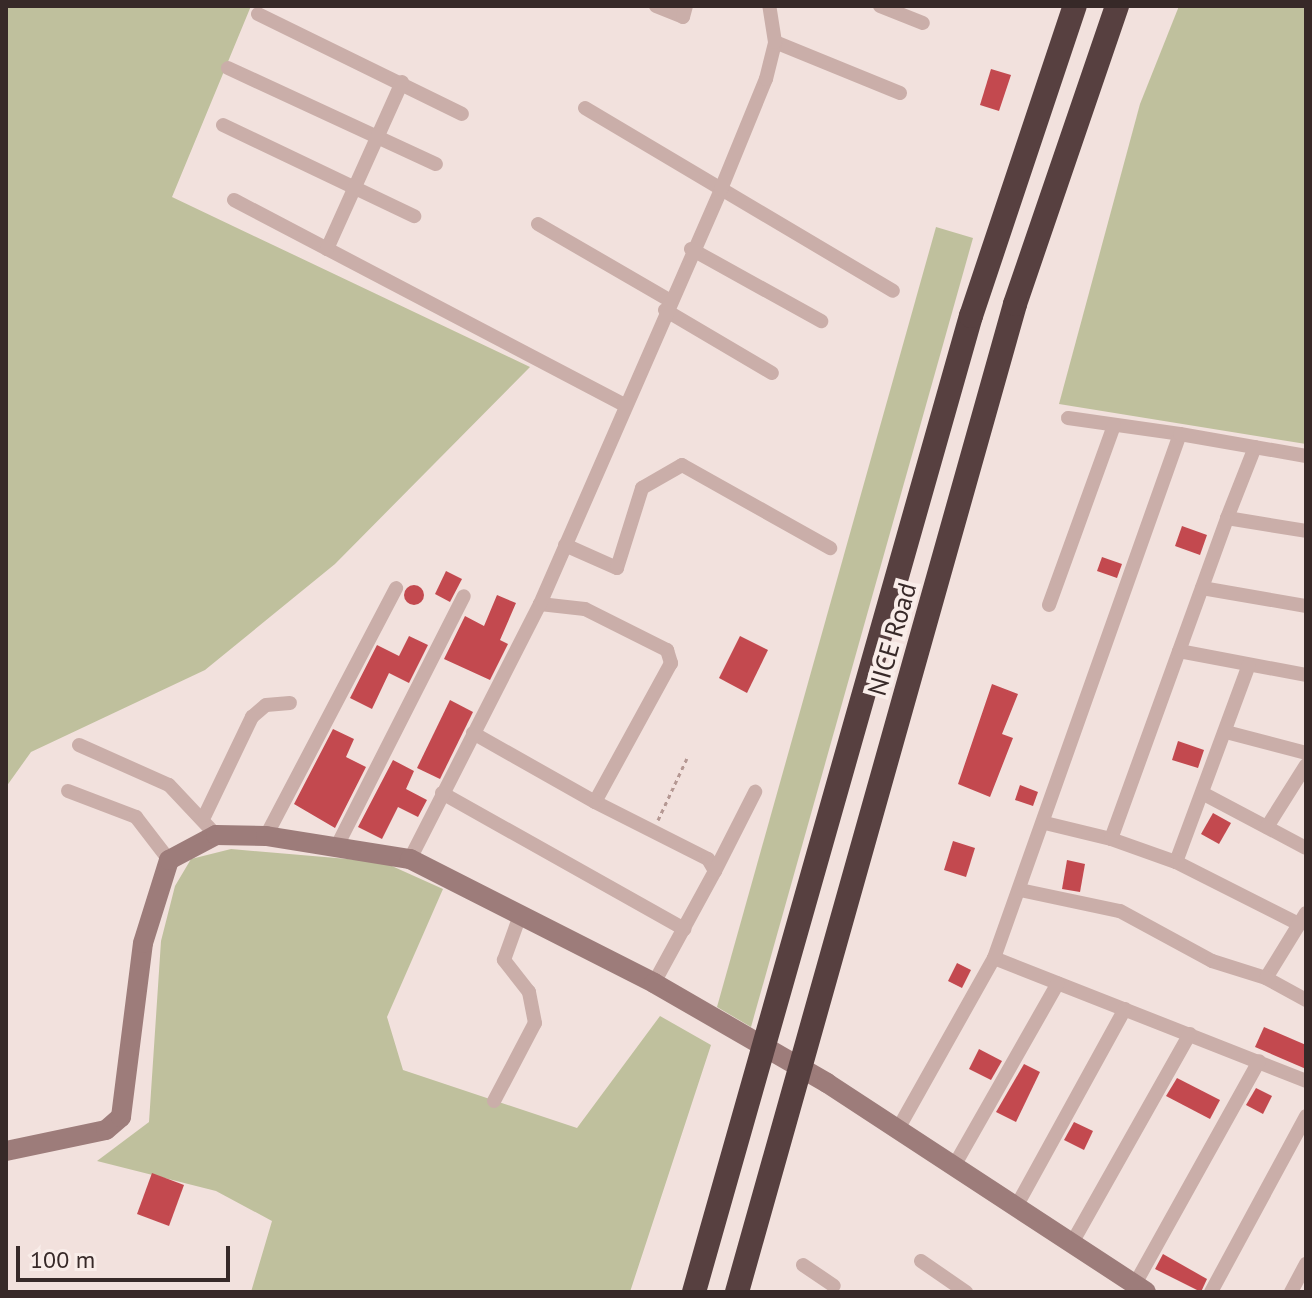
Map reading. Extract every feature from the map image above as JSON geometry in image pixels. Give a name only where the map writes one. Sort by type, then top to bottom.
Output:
[{"type":"highway","name":"NICE Road","points":[[694,1292],[971,316],[1075,6]]},
{"type":"highway","name":"NICE Road","points":[[737,1292],[1015,304],[1117,6]]},
{"type":"street","points":[[656,6],[683,17],[686,6]]},
{"type":"street","points":[[410,859],[540,604],[691,249],[721,189],[775,42],[769,6]]},
{"type":"street","points":[[880,6],[923,23]]},
{"type":"street","points":[[258,14],[462,114]]},
{"type":"street","points":[[775,42],[900,93]]},
{"type":"street","points":[[228,68],[436,164]]},
{"type":"street","points":[[327,249],[402,82]]},
{"type":"street","points":[[585,108],[893,291]]},
{"type":"street","points":[[223,125],[414,216]]},
{"type":"street","points":[[234,200],[624,405]]},
{"type":"street","points":[[538,224],[772,373]]},
{"type":"street","points":[[691,249],[821,321]]},
{"type":"street","points":[[1068,418],[1306,456]]},
{"type":"street","points":[[1049,605],[1114,425]]},
{"type":"street","points":[[898,1129],[994,958],[1045,823],[1180,434]]},
{"type":"street","points":[[1111,839],[1255,447]]},
{"type":"street","points":[[565,545],[617,568],[642,488],[682,465],[830,548]]},
{"type":"street","points":[[1227,518],[1306,531]]},
{"type":"street","points":[[266,836],[396,588]]},
{"type":"street","points":[[1202,588],[1306,606]]},
{"type":"street","points":[[337,846],[464,596]]},
{"type":"street","points":[[540,604],[585,609],[667,650],[671,663],[595,802]]},
{"type":"street","points":[[1179,651],[1306,675]]},
{"type":"street","points":[[1176,862],[1204,794],[1249,665]]},
{"type":"street","points":[[205,815],[252,717],[266,705],[290,703]]},
{"type":"street","points":[[1226,732],[1306,753]]},
{"type":"street","points":[[473,733],[595,802],[708,859],[715,871]]},
{"type":"street","points":[[79,745],[149,773],[205,815],[216,835]]},
{"type":"street","points":[[1267,827],[1306,765]]},
{"type":"street","points":[[68,791],[136,817],[169,860]]},
{"type":"street","points":[[654,983],[755,792]]},
{"type":"street","points":[[442,793],[684,929]]},
{"type":"street","points":[[1204,794],[1306,848]]},
{"type":"street","points":[[1045,823],[1111,839],[1176,862],[1303,919],[1266,978]]},
{"type":"street","points":[[6,1151],[106,1130],[121,1117],[143,943],[169,860],[216,835],[266,836],[410,859],[749,1035],[1140,1288],[1259,1061]]},
{"type":"street","points":[[1020,890],[1120,911],[1212,961],[1266,978],[1306,1000]]},
{"type":"street","points":[[494,1101],[535,1023],[529,992],[504,960],[519,918]]},
{"type":"street","points":[[994,958],[1306,1081]]},
{"type":"street","points":[[954,1166],[1058,983]]},
{"type":"street","points":[[1016,1207],[1125,1009]]},
{"type":"street","points":[[1072,1243],[1190,1034]]},
{"type":"street","points":[[1211,1292],[1306,1116]]},
{"type":"street","points":[[921,1261],[966,1292]]},
{"type":"street","points":[[1291,1292],[1306,1264]]},
{"type":"street","points":[[803,1265],[836,1290]]},
{"type":"path","points":[[653,831],[687,758]]},
{"type":"green space","points":[[6,6],[251,6],[172,197],[530,367],[335,564],[205,670],[31,752],[6,787]]},
{"type":"green space","points":[[1179,6],[1306,6],[1306,444],[1059,404],[1140,104]]},
{"type":"green space","points":[[936,227],[973,238],[751,1027],[717,1007]]},
{"type":"green space","points":[[231,849],[383,862],[443,889],[387,1017],[403,1070],[577,1128],[660,1016],[711,1045],[630,1292],[251,1292],[272,1221],[216,1191],[97,1161],[149,1122],[161,941],[175,886],[191,859]]},
{"type":"building","points":[[991,69],[1011,75],[999,111],[980,105]]},
{"type":"building","points":[[1182,526],[1207,535],[1200,555],[1175,546]]},
{"type":"building","points":[[1102,557],[1122,564],[1117,578],[1097,571]]},
{"type":"building","points":[[446,571],[462,579],[450,602],[435,594]]},
{"type":"building","points":[[414,585],[421,588],[424,595],[421,602],[414,605],[407,602],[404,595],[407,588]]},
{"type":"building","points":[[497,595],[516,603],[500,640],[508,644],[490,680],[444,659],[465,616],[484,626]]},
{"type":"building","points":[[409,636],[428,645],[409,683],[389,673],[372,709],[350,698],[377,645],[399,656]]},
{"type":"building","points":[[740,636],[768,650],[747,693],[719,678]]},
{"type":"building","points":[[992,684],[1018,694],[1002,734],[1013,738],[990,797],[958,784]]},
{"type":"building","points":[[450,700],[473,712],[440,779],[417,768]]},
{"type":"building","points":[[333,729],[354,739],[346,757],[366,767],[335,828],[294,804]]},
{"type":"building","points":[[1178,741],[1204,750],[1198,768],[1172,760]]},
{"type":"building","points":[[393,760],[414,771],[406,789],[427,800],[418,817],[398,807],[382,839],[358,827]]},
{"type":"building","points":[[1020,785],[1038,792],[1033,806],[1015,800]]},
{"type":"building","points":[[1213,813],[1231,823],[1219,844],[1201,834]]},
{"type":"building","points":[[953,841],[975,848],[966,877],[944,870]]},
{"type":"building","points":[[1067,860],[1085,864],[1080,892],[1062,889]]},
{"type":"building","points":[[957,963],[971,970],[962,988],[948,981]]},
{"type":"building","points":[[1264,1027],[1306,1045],[1306,1069],[1255,1047]]},
{"type":"building","points":[[979,1049],[1002,1061],[991,1080],[969,1069]]},
{"type":"building","points":[[1024,1064],[1040,1072],[1016,1122],[996,1112]]},
{"type":"building","points":[[1177,1078],[1220,1100],[1210,1119],[1166,1096]]},
{"type":"building","points":[[1256,1088],[1272,1096],[1263,1114],[1246,1105]]},
{"type":"building","points":[[1074,1122],[1093,1131],[1084,1150],[1064,1140]]},
{"type":"building","points":[[152,1173],[184,1185],[169,1226],[137,1214]]},
{"type":"building","points":[[1163,1254],[1207,1279],[1201,1292],[1155,1269]]}]
